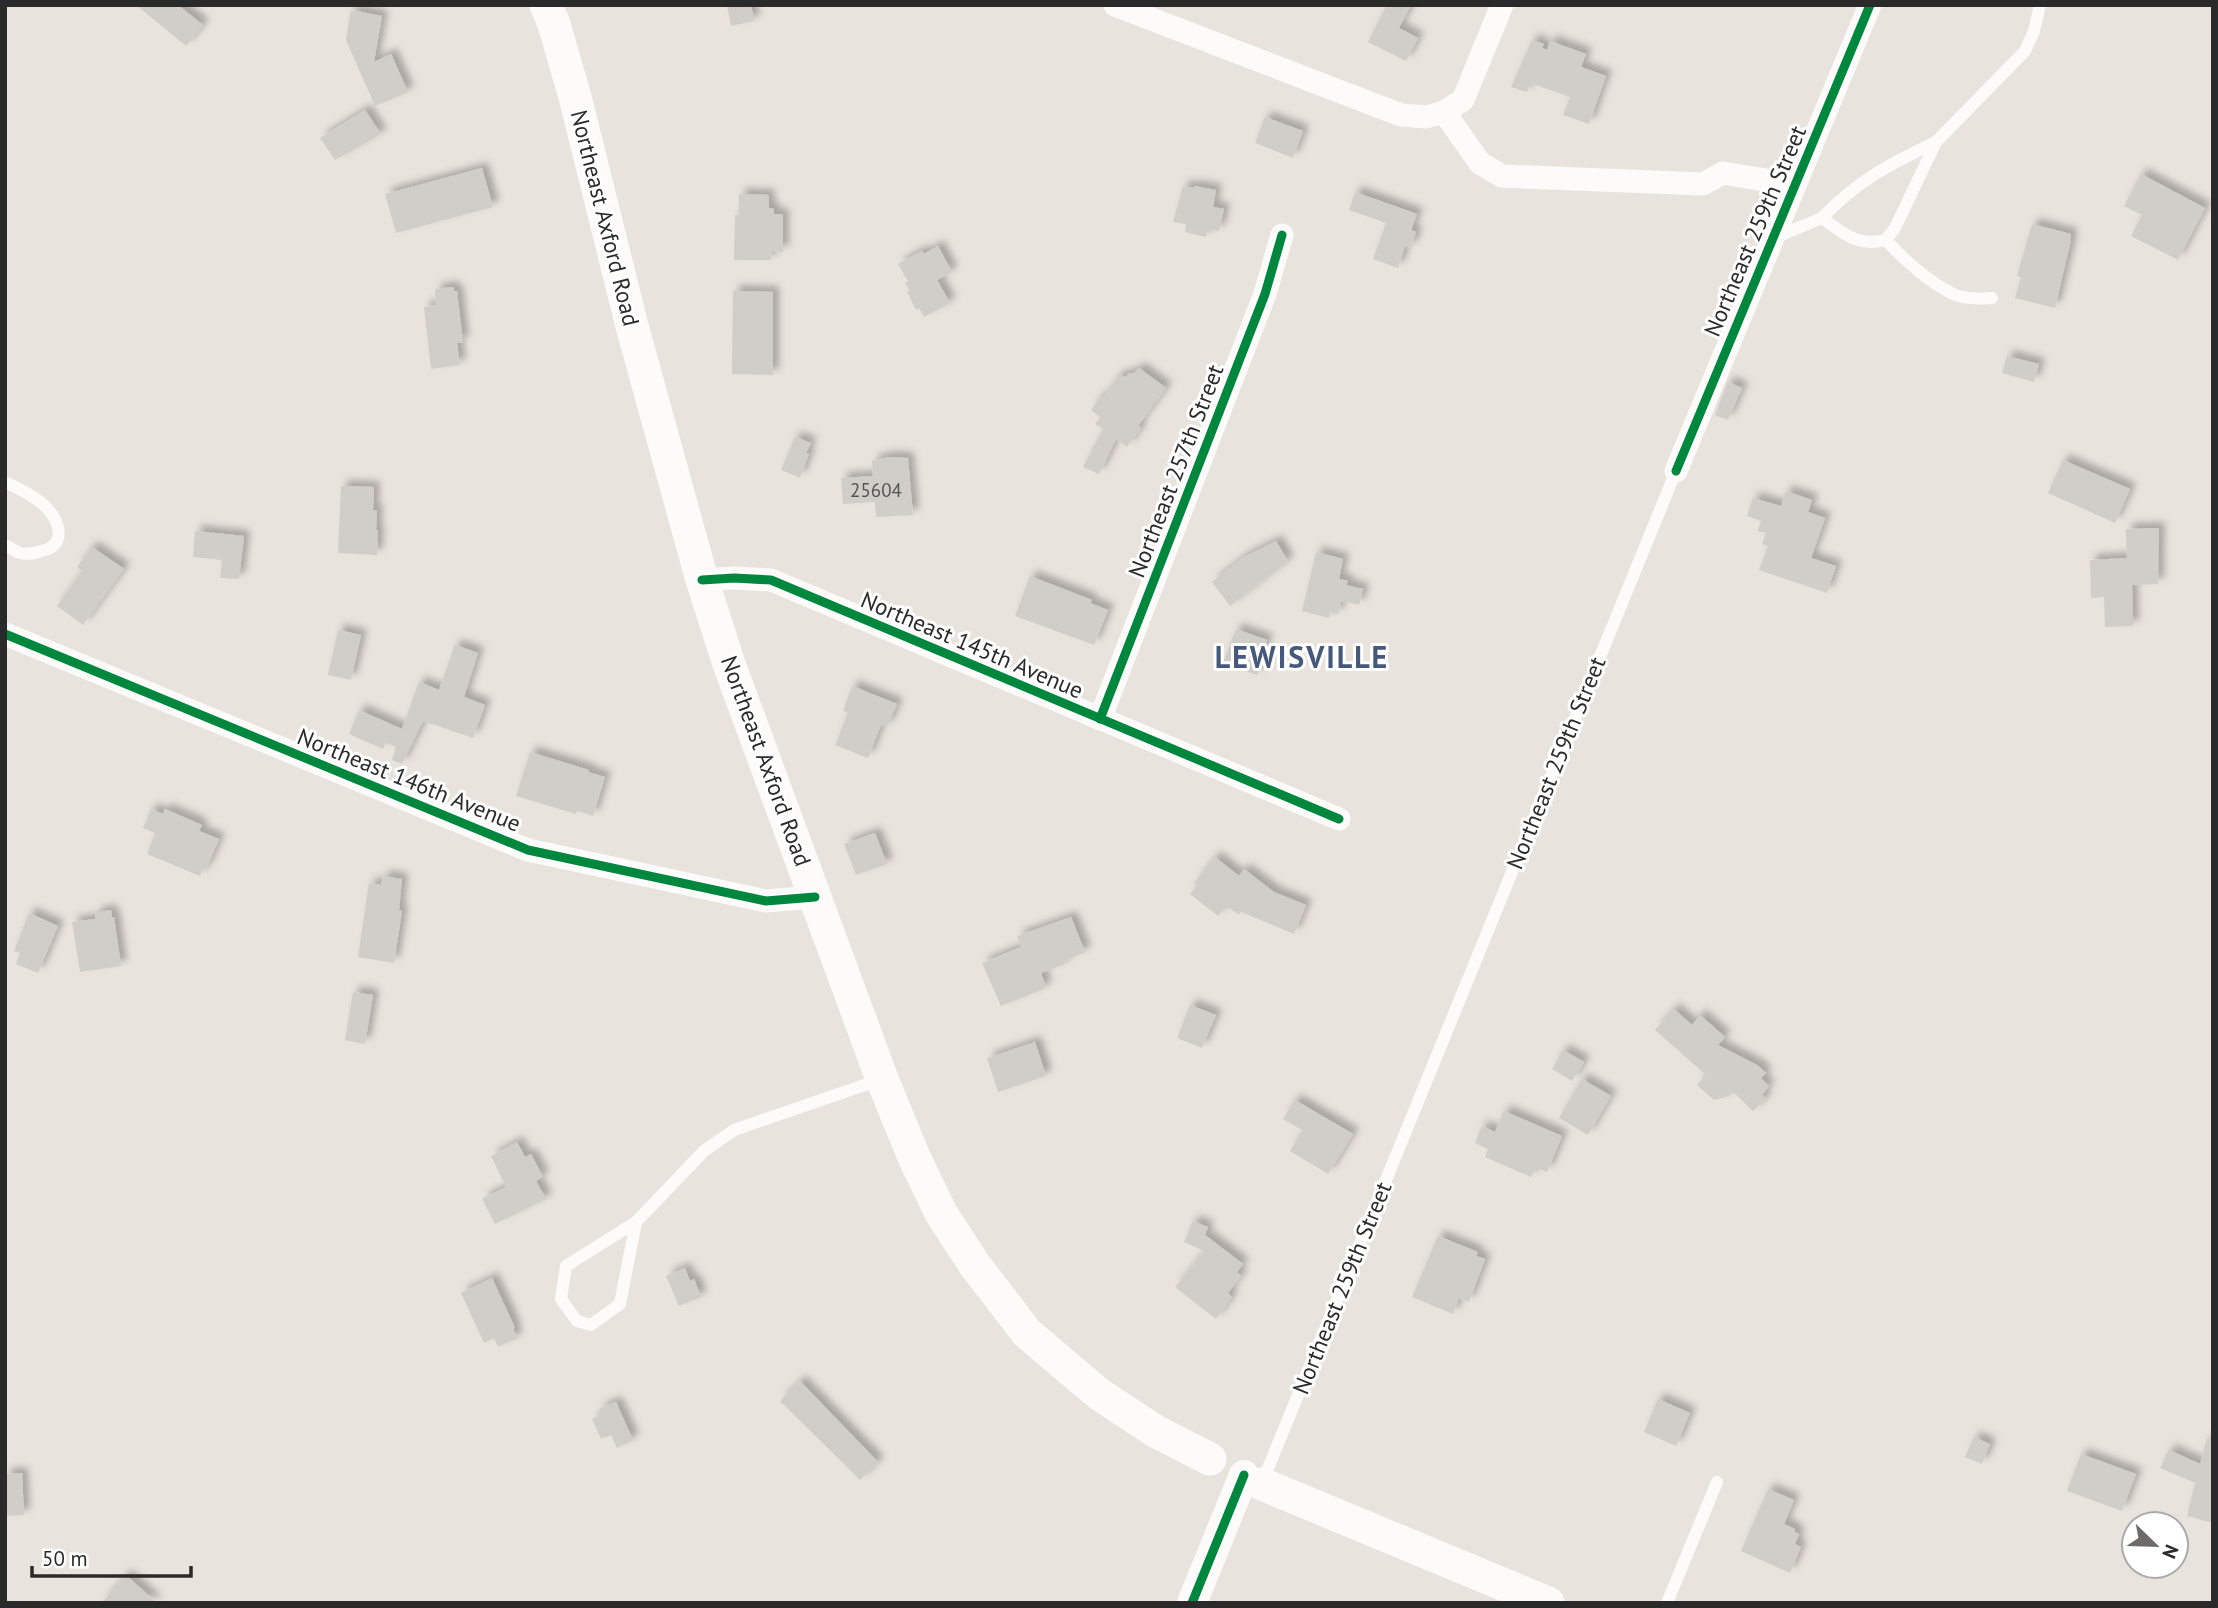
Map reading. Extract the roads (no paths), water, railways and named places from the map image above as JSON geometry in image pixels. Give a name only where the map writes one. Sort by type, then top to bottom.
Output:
[{"type":"main road","name":"Northeast Axford Road","points":[[546,5],[554,23],[575,97],[632,327],[702,580],[729,664],[882,1079],[914,1157],[942,1213],[974,1264],[1027,1333],[1099,1394],[1155,1431],[1210,1459]]},
{"type":"main road","points":[[1253,1479],[1548,1603]]},
{"type":"street","points":[[1130,8],[1401,115],[1426,117],[1444,113],[1463,100],[1502,5]]},
{"type":"street","name":"Northeast 259th Street","points":[[1676,471],[1870,5]]},
{"type":"street","points":[[1444,113],[1480,163],[1502,176],[1703,184],[1723,173],[1795,185]]},
{"type":"street","name":"Northeast 257th Street","points":[[1100,719],[1265,294],[1282,235]]},
{"type":"street","name":"Northeast 145th Avenue","points":[[702,580],[771,580],[1339,820]]},
{"type":"street","name":"Northeast 146th Avenue","points":[[5,634],[528,850],[766,901],[815,897]]},
{"type":"street","name":"Northeast Axford Road","points":[[1210,1459],[1253,1479]]},
{"type":"street","name":"Northeast 259th Street","points":[[1192,1603],[1253,1479]]},
{"type":"lane","points":[[1822,218],[1846,236],[1859,241],[1876,243],[1886,240],[1895,228],[1936,142],[2025,51],[2034,31],[2040,5]]},
{"type":"lane","points":[[1772,239],[1822,218],[1841,198],[1887,165],[1936,142]]},
{"type":"lane","points":[[1886,240],[1914,266],[1948,291],[1969,298],[1992,298]]},
{"type":"lane","name":"Northeast 259th Street","points":[[1253,1479],[1676,471]]},
{"type":"lane","points":[[5,482],[39,501],[49,510],[59,529],[59,538],[56,545],[48,550],[32,554],[19,552],[5,545]]},
{"type":"lane","points":[[636,1222],[620,1304],[592,1325],[577,1321],[561,1299],[566,1266],[636,1222],[704,1151],[734,1130],[882,1079]]},
{"type":"lane","points":[[1667,1603],[1717,1482]]},
{"type":"district","name":"LEWISVILLE","points":[[1302,658]]}]
